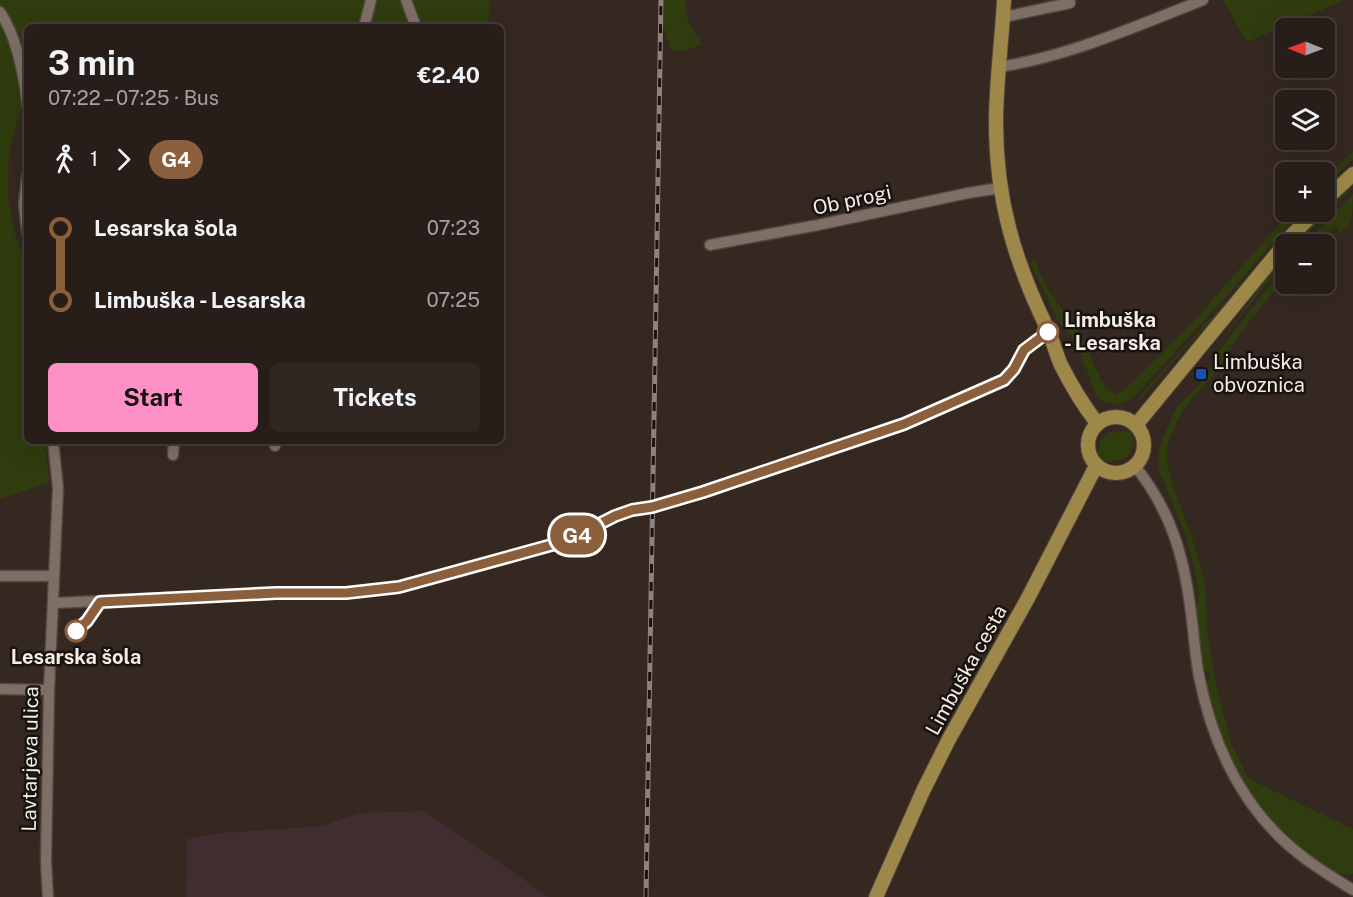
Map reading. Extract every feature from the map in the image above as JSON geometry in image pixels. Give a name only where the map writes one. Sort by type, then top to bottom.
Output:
[{"type":"main road","points":[[1004,0],[996,123],[1000,188],[1010,234],[1018,263],[1061,364],[1087,411],[1097,423]]},
{"type":"main road","points":[[1335,191],[1353,174]]},
{"type":"main road","points":[[1136,425],[1305,222]]},
{"type":"main road","points":[[1121,417],[1136,425],[1143,438],[1144,446],[1140,460],[1135,466],[1128,471],[1111,473],[1096,466],[1091,460],[1087,444],[1092,429],[1097,423],[1104,418],[1121,417]]},
{"type":"main road","name":"Limbuška cesta","points":[[876,897],[933,770],[1028,598],[1096,466]]},
{"type":"street","points":[[365,24],[371,0]]},
{"type":"street","points":[[406,0],[415,24]]},
{"type":"street","points":[[999,67],[1037,60],[1079,48],[1203,0]]},
{"type":"street","points":[[1004,17],[1070,3]]},
{"type":"street","points":[[0,12],[6,20],[24,80]]},
{"type":"street","name":"Ob progi","points":[[710,244],[818,225],[1000,188]]},
{"type":"street","points":[[54,603],[276,593],[346,593],[384,590],[410,584],[566,541],[632,510],[652,507],[703,492],[904,424],[1004,380],[1014,369],[1024,350],[1048,332]]},
{"type":"street","name":"Lavtarjeva ulica","points":[[48,897],[46,851],[49,690],[58,488],[53,444]]},
{"type":"street","points":[[173,455],[174,444]]},
{"type":"street","points":[[1135,466],[1163,508],[1178,546],[1191,611],[1199,674],[1210,724],[1220,750],[1256,810],[1269,827],[1293,849],[1353,890]]},
{"type":"street","points":[[0,576],[54,576]]},
{"type":"street","points":[[0,688],[49,690]]},
{"type":"shaded area","points":[[424,811],[549,897],[186,897],[187,839],[221,833],[323,826],[359,813]]},
{"type":"green space","points":[[0,0],[490,0],[488,24],[24,24],[24,110],[21,110],[9,152],[8,196],[15,235],[24,259],[24,444],[45,444],[49,482],[0,499]]},
{"type":"green space","points":[[664,0],[686,0],[688,18],[702,44],[688,50],[671,51],[663,26]]},
{"type":"green space","points":[[1223,0],[1345,0],[1303,18],[1275,18],[1275,30],[1247,42]]},
{"type":"green space","points":[[1353,151],[1353,159],[1335,176],[1335,168]]},
{"type":"green space","points":[[1353,182],[1353,186],[1335,205],[1335,201]]},
{"type":"green space","points":[[1353,194],[1353,206],[1348,226],[1340,234],[1336,227],[1324,234],[1315,234],[1326,222],[1335,222],[1335,213]]},
{"type":"green space","points":[[1281,222],[1291,222],[1281,234],[1275,234],[1275,241],[1132,398],[1114,404],[1097,397],[1076,342],[1059,322],[1030,263],[1036,261],[1049,291],[1083,340],[1100,378],[1116,395],[1131,384],[1192,323]]},
{"type":"green space","points":[[1315,222],[1319,222],[1307,234],[1304,234]]},
{"type":"green space","points":[[1275,247],[1228,306],[1190,343],[1140,400],[1138,398]]},
{"type":"green space","points":[[1275,266],[1275,272],[1210,356]]},
{"type":"green space","points":[[1275,279],[1275,290],[1241,332],[1214,374],[1182,411],[1168,442],[1167,461],[1172,484],[1190,531],[1205,582],[1208,637],[1217,690],[1231,742],[1249,779],[1353,829],[1353,874],[1336,872],[1321,863],[1291,839],[1256,800],[1231,757],[1221,733],[1206,682],[1211,678],[1209,672],[1204,669],[1196,608],[1199,595],[1195,571],[1186,536],[1159,470],[1158,460],[1161,442],[1176,408],[1208,375],[1216,355]]},
{"type":"green space","points":[[1130,430],[1134,442],[1130,454],[1123,459],[1103,463],[1098,453],[1100,440],[1109,433]]},
{"type":"railway","points":[[646,897],[661,0]]},
{"type":"bus line","name":"G4","points":[[76,631],[87,621],[100,602],[384,590],[566,541],[615,516],[703,492],[882,432],[992,387],[1010,375],[1024,350],[1048,332]]},
{"type":"place","name":"Limbuška - Lesarska","points":[[1048,332]]},
{"type":"place","name":"Limbuška obvoznica","points":[[1201,374]]},
{"type":"place","name":"Lesarska šola","points":[[76,631]]}]
